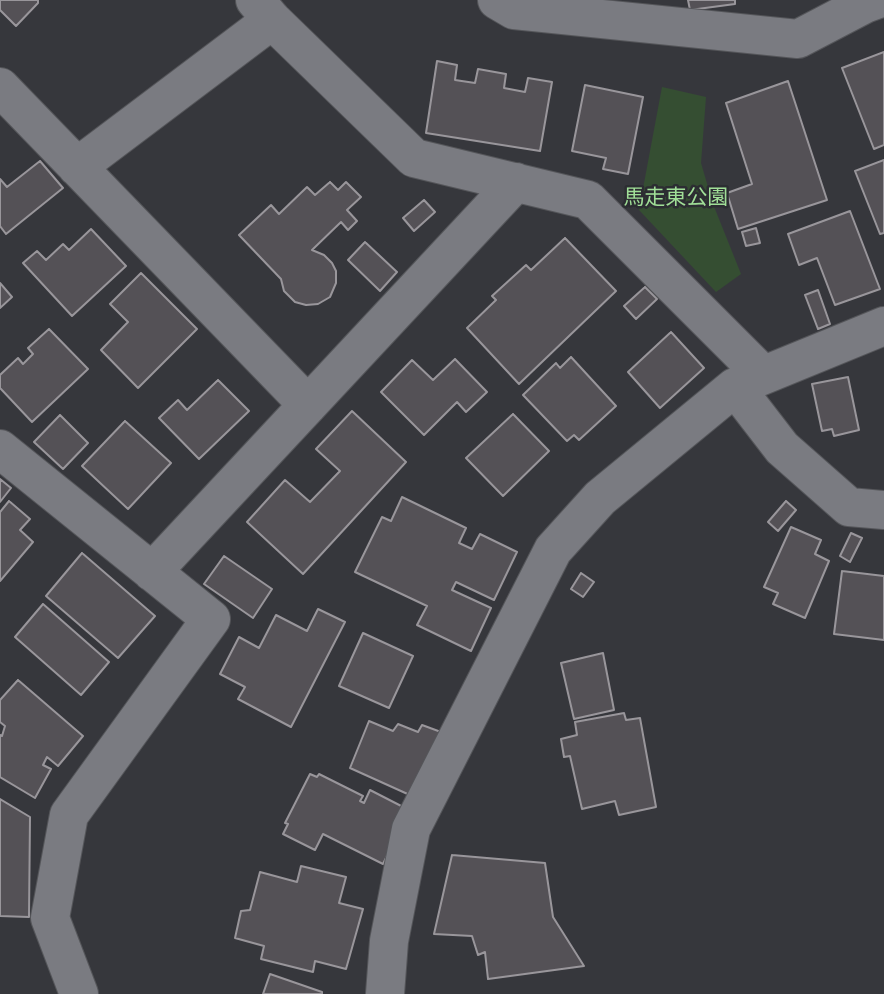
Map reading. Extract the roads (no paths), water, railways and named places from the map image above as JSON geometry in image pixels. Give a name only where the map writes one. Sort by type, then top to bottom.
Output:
[{"type":"street","points":[[497,0],[514,10],[798,39],[876,0]]},
{"type":"street","points":[[77,167],[263,10],[414,158],[588,200],[749,381],[782,448],[849,506],[884,510]]},
{"type":"street","points":[[0,87],[308,405]]},
{"type":"street","points":[[152,572],[516,182]]},
{"type":"street","points":[[385,994],[389,941],[411,829],[553,550],[600,498],[749,381],[884,326]]},
{"type":"street","points":[[0,450],[211,619],[69,815],[50,918],[79,994]]},
{"type":"park label","name":"馬走東公園","points":[[676,198]]}]
